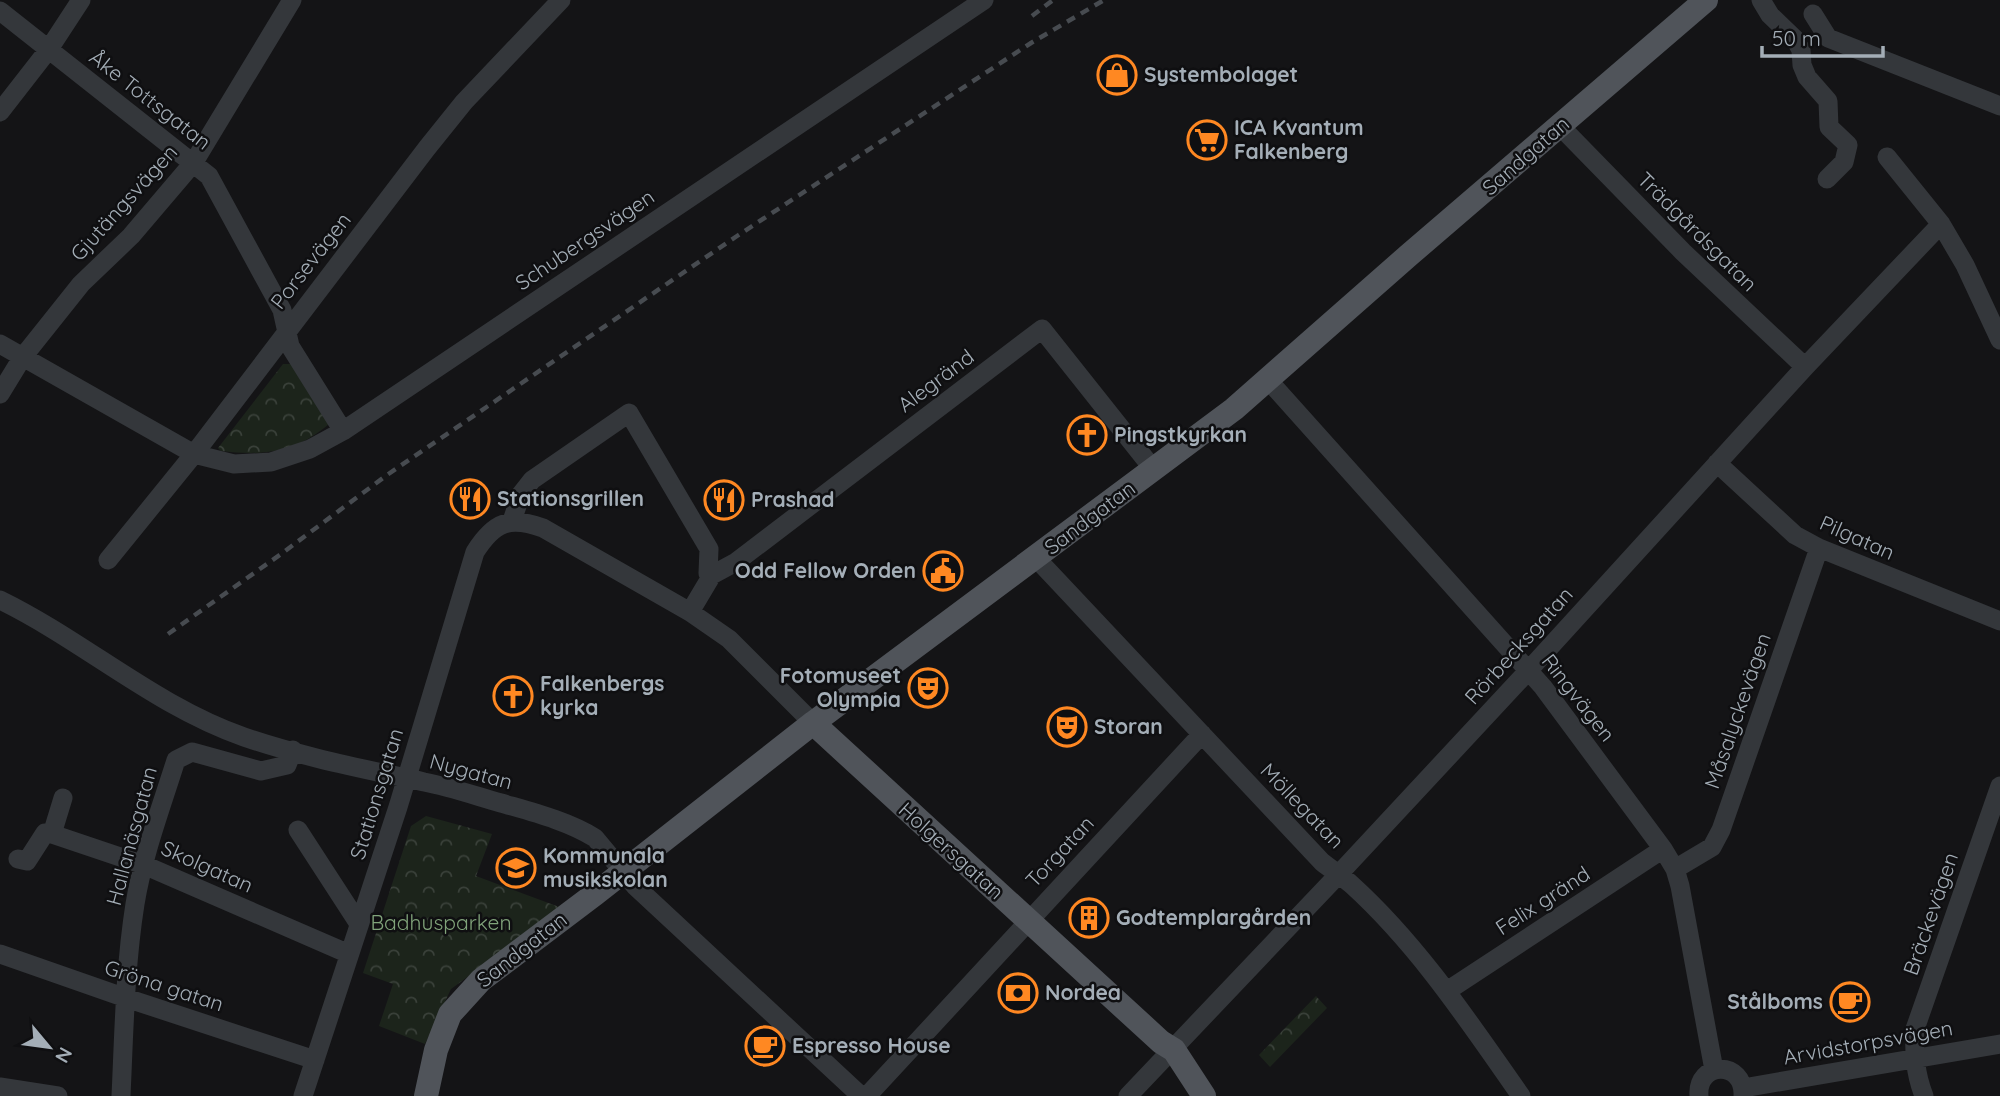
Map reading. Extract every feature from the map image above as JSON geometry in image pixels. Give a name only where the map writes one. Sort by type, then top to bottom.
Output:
[{"type":"main road","name":"Sandgatan","points":[[426,1096],[436,1050],[450,1014],[481,980],[813,723],[1037,558],[1269,381],[1400,262],[1706,0]]},
{"type":"main road","name":"Holgersgatan","points":[[813,723],[1027,921],[1161,1042],[1174,1050],[1204,1096]]},
{"type":"street","points":[[0,112],[50,49],[81,0]]},
{"type":"street","name":"Gjutängsvägen","points":[[0,394],[22,358],[81,284],[131,236],[194,162],[292,0]]},
{"type":"street","name":"Porsevägen","points":[[108,560],[194,454],[464,102],[561,0]]},
{"type":"street","name":"Schubergsvägen","points":[[0,344],[194,454],[234,464],[271,462],[310,449],[343,431],[984,0]]},
{"type":"street","points":[[1761,0],[1770,15],[1795,39],[1801,50],[1802,65],[1807,77],[1828,101],[1829,127],[1848,145],[1844,162],[1827,179]]},
{"type":"street","name":"Åke Tottsgatan","points":[[0,11],[209,176],[282,310],[290,346],[343,431]]},
{"type":"street","points":[[1814,14],[1828,38],[2000,106]]},
{"type":"street","name":"Trädgårdsgatan","points":[[1560,127],[1683,252],[1805,367]]},
{"type":"street","points":[[1887,157],[1941,225],[1965,265],[2000,340]]},
{"type":"street","name":"Rörbecksgatan","points":[[1128,1096],[1338,875],[1805,367],[1941,225]]},
{"type":"street","name":"Alegränd","points":[[712,575],[736,562],[1042,329],[1154,470]]},
{"type":"street","name":"Ringvägen","points":[[1269,381],[1528,671],[1663,849],[1675,869],[1714,1070]]},
{"type":"street","points":[[512,521],[521,494],[532,481],[629,413],[709,549],[708,573],[712,575],[690,612]]},
{"type":"street","name":"Pilgatan","points":[[1717,463],[1795,534],[1819,548],[2000,621]]},
{"type":"street","name":"Holgersgatan","points":[[512,521],[542,528],[690,612],[729,639],[813,723]]},
{"type":"street","name":"Stationsgatan","points":[[303,1096],[475,552],[484,537],[496,527],[512,521]]},
{"type":"street","name":"Måsalyckevägen","points":[[1675,869],[1712,847],[1721,830],[1819,548]]},
{"type":"street","name":"Möllegatan","points":[[1037,558],[1322,862],[1351,884],[1405,941],[1447,990],[1521,1096]]},
{"type":"street","name":"Nygatan","points":[[0,600],[186,713],[249,739],[405,779],[428,782],[534,813],[587,832],[635,886],[861,1096]]},
{"type":"street","name":"Torgatan","points":[[867,1096],[1202,734]]},
{"type":"street","name":"Hallanäsgatan","points":[[121,1096],[134,914],[144,865],[176,761],[192,752],[261,771],[287,765],[293,750]]},
{"type":"street","name":"Bräckevägen","points":[[1924,1096],[1918,1082],[1914,1059],[1915,1029],[2000,786]]},
{"type":"street","points":[[18,859],[27,861],[45,833],[52,834],[63,798]]},
{"type":"street","points":[[298,830],[359,923]]},
{"type":"street","name":"Skolgatan","points":[[52,834],[144,865],[349,954]]},
{"type":"street","name":"Felix gränd","points":[[1447,990],[1663,849]]},
{"type":"street","name":"Gröna gatan","points":[[0,954],[315,1060]]},
{"type":"street","name":"Arvidstorpsvägen","points":[[1714,1070],[1729,1070],[1736,1075],[1743,1092],[2000,1044]]},
{"type":"street","points":[[1699,1096],[1698,1090],[1703,1077],[1714,1070]]},
{"type":"street","points":[[0,1087],[58,1096]]},
{"type":"green space","points":[[283,364],[292,364],[330,423],[305,441],[278,450],[251,453],[221,451],[218,448]]},
{"type":"green space","name":"Badhusparken","points":[[426,816],[492,834],[476,876],[562,908],[451,989],[425,1044],[379,1026],[393,984],[363,973],[411,826]]},
{"type":"green space","points":[[1316,996],[1327,1008],[1270,1067],[1259,1055]]},
{"type":"railway","points":[[1032,16],[1053,0]]},
{"type":"railway","points":[[168,634],[387,475],[737,236],[1031,43],[1104,0]]},
{"type":"place","name":"Systembolaget","points":[[1117,75]]},
{"type":"place","name":"ICA Kvantum Falkenberg","points":[[1207,140]]},
{"type":"place","name":"Pingstkyrkan","points":[[1087,435]]},
{"type":"place","name":"Stationsgrillen","points":[[470,499]]},
{"type":"place","name":"Prashad","points":[[724,500]]},
{"type":"place","name":"Odd Fellow Orden","points":[[943,571]]},
{"type":"place","name":"Fotomuseet Olympia","points":[[928,688]]},
{"type":"place","name":"Falkenbergs kyrka","points":[[513,696]]},
{"type":"place","name":"Storan","points":[[1067,727]]},
{"type":"place","name":"Kommunala musikskolan","points":[[516,868]]},
{"type":"place","name":"Godtemplargården","points":[[1089,918]]},
{"type":"place","name":"Nordea","points":[[1018,993]]},
{"type":"place","name":"Stålboms","points":[[1850,1002]]},
{"type":"place","name":"Espresso House","points":[[765,1046]]}]
